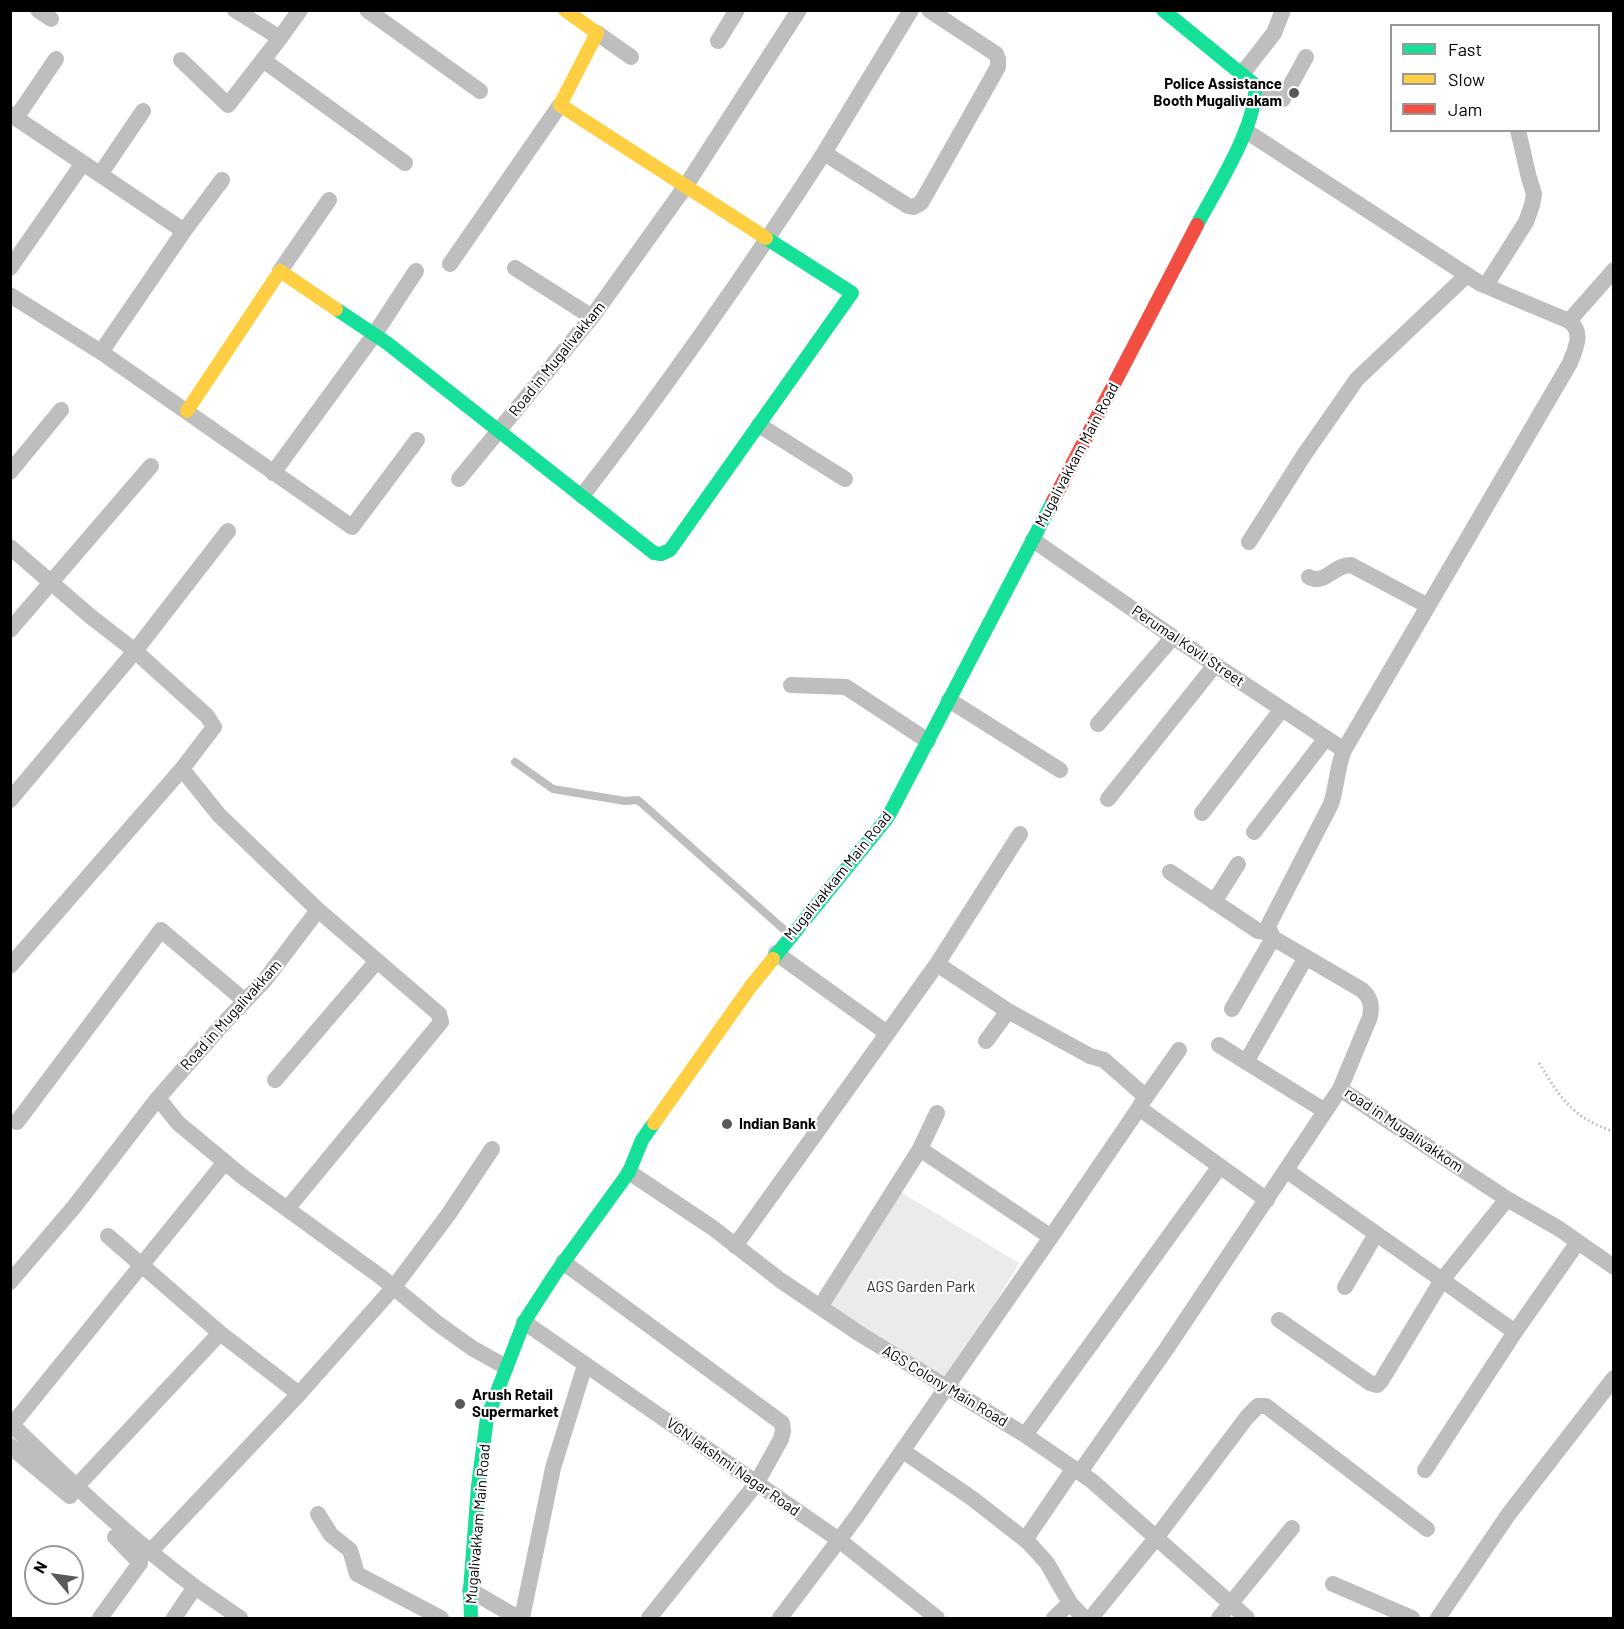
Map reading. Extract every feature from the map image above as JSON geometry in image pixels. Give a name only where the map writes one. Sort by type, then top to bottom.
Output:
[{"type":"street","points":[[235,10],[279,38]]},
{"type":"street","points":[[181,60],[228,105],[300,10]]},
{"type":"street","points":[[367,10],[480,91]]},
{"type":"street","points":[[565,10],[631,57]]},
{"type":"street","points":[[718,41],[737,10]]},
{"type":"street","name":"Road in Mugalivakkam","points":[[280,271],[375,335],[498,431],[592,317],[685,187],[799,10]]},
{"type":"street","points":[[582,496],[622,444],[768,239],[824,153],[910,10]]},
{"type":"street","points":[[824,153],[908,206],[912,207],[921,203],[998,67],[996,54],[929,10]]},
{"type":"street","points":[[1162,10],[1256,85],[1256,98],[1282,99],[1306,57]]},
{"type":"street","points":[[1242,74],[1274,33],[1283,10]]},
{"type":"street","points":[[450,264],[560,105],[597,33]]},
{"type":"street","points":[[56,59],[13,116],[101,173],[184,231]]},
{"type":"street","points":[[262,60],[405,163]]},
{"type":"street","name":"Mugalivakkam Main Road","points":[[471,1618],[470,1590],[478,1486],[488,1418],[524,1322],[563,1262],[629,1172],[642,1140],[776,953],[888,817],[1246,131],[1256,98]]},
{"type":"street","points":[[459,479],[498,431],[654,553],[666,553],[852,293],[560,105]]},
{"type":"street","points":[[101,173],[143,111]]},
{"type":"street","points":[[1232,1009],[1271,936],[1269,921],[1331,804],[1337,787],[1340,761],[1344,750],[1570,363],[1577,345],[1578,334],[1575,326],[1569,321],[1467,275],[1246,131]]},
{"type":"street","points":[[1485,285],[1526,222],[1532,205],[1534,194],[1518,132]]},
{"type":"street","points":[[10,268],[83,163]]},
{"type":"street","points":[[100,352],[222,180]]},
{"type":"street","points":[[187,411],[329,200]]},
{"type":"street","points":[[515,268],[592,317]]},
{"type":"street","points":[[1569,321],[1614,270]]},
{"type":"street","points":[[273,473],[375,335],[416,271]]},
{"type":"street","points":[[1249,542],[1310,446],[1357,379],[1467,275]]},
{"type":"street","points":[[10,295],[187,411],[352,527],[417,440]]},
{"type":"street","points":[[10,472],[62,410]]},
{"type":"street","points":[[759,425],[845,479]]},
{"type":"street","points":[[10,630],[151,466]]},
{"type":"street","points":[[10,800],[135,651],[228,531]]},
{"type":"street","name":"Perumal Kovil Street","points":[[1033,540],[1173,637],[1344,750]]},
{"type":"street","points":[[10,547],[90,616],[135,651],[207,716],[214,727],[182,769],[10,966]]},
{"type":"street","points":[[1309,577],[1320,580],[1339,567],[1351,565],[1428,606]]},
{"type":"street","points":[[1098,724],[1173,637]]},
{"type":"street","points":[[1108,799],[1215,665]]},
{"type":"street","points":[[791,685],[846,687],[928,741]]},
{"type":"street","points":[[949,700],[1060,770]]},
{"type":"street","points":[[1202,813],[1282,709]]},
{"type":"street","points":[[1254,832],[1326,738]]},
{"type":"street","points":[[182,769],[219,815],[318,910],[439,1014],[441,1022],[288,1209]]},
{"type":"street","points":[[735,1246],[937,964],[1020,834]]},
{"type":"street","points":[[1214,902],[1238,864]]},
{"type":"street","name":"road in Mugalivakkom","points":[[1170,872],[1258,931],[1271,936],[1362,990],[1368,996],[1372,1008],[1370,1017],[1340,1089],[1614,1267]]},
{"type":"street","name":"Road in Mugalivakkam","points":[[10,1282],[74,1207],[158,1098],[197,1052],[266,980],[318,910]]},
{"type":"street","points":[[12,1124],[161,930],[245,1001]]},
{"type":"street","points":[[776,953],[887,1033]]},
{"type":"street","points":[[1246,1062],[1306,957]]},
{"type":"street","points":[[275,1080],[377,961]]},
{"type":"street","points":[[937,964],[1008,1011],[1090,1056],[1104,1060],[1142,1102],[1220,1166],[1267,1200]]},
{"type":"street","points":[[986,1041],[1008,1011]]},
{"type":"street","points":[[1219,1045],[1325,1112]]},
{"type":"street","points":[[780,1618],[903,1451],[1179,1050]]},
{"type":"street","points":[[1025,1540],[1167,1348],[1340,1089]]},
{"type":"street","points":[[158,1098],[178,1123],[225,1162],[394,1287],[472,1348],[506,1367]]},
{"type":"street","points":[[820,1307],[920,1149],[937,1113]]},
{"type":"street","points":[[149,1553],[298,1394],[394,1287],[448,1215],[492,1149]]},
{"type":"street","points":[[920,1149],[1052,1237]]},
{"type":"street","points":[[225,1162],[11,1425],[75,1487],[149,1553],[240,1618]]},
{"type":"street","points":[[1025,1435],[1220,1166]]},
{"type":"street","points":[[1287,1171],[1515,1332]]},
{"type":"street","name":"AGS Colony Main Road","points":[[629,1172],[713,1228],[820,1307],[1077,1470],[1247,1618]]},
{"type":"street","points":[[1279,1320],[1370,1383],[1377,1385],[1381,1382],[1442,1280],[1507,1199]]},
{"type":"street","points":[[1346,1287],[1376,1234]]},
{"type":"street","points":[[108,1236],[220,1333],[298,1394]]},
{"type":"street","points":[[1425,1470],[1515,1332],[1578,1242]]},
{"type":"street","points":[[563,1262],[782,1423],[781,1439],[756,1484],[649,1618]]},
{"type":"street","name":"VGN lakshmi Nagar Road","points":[[524,1322],[839,1540],[937,1618]]},
{"type":"street","points":[[75,1487],[220,1333]]},
{"type":"street","points":[[470,1590],[520,1618],[553,1468],[585,1365]]},
{"type":"street","points":[[1438,1618],[1508,1515],[1614,1377]]},
{"type":"street","points":[[1091,1618],[1156,1538],[1254,1408],[1262,1405],[1427,1529]]},
{"type":"street","points":[[10,1446],[111,1534],[140,1563],[100,1618]]},
{"type":"street","points":[[903,1451],[973,1499],[1025,1540],[1047,1563],[1070,1603],[1084,1618]]},
{"type":"street","points":[[318,1514],[331,1535],[350,1550],[357,1574],[441,1618]]},
{"type":"street","points":[[1219,1618],[1292,1528]]},
{"type":"street","points":[[1333,1584],[1412,1618]]},
{"type":"street","points":[[174,1618],[195,1587]]},
{"type":"street","points":[[1054,1618],[1070,1603]]},
{"type":"street","points":[[908,1618],[918,1604]]},
{"type":"lane","points":[[515,762],[554,789],[625,801],[638,800],[791,935]]},
{"type":"path","points":[[1539,1063],[1556,1091],[1568,1105],[1583,1118],[1614,1132]]},
{"type":"green space","name":"AGS Garden Park","points":[[897,1190],[1019,1263],[946,1386],[821,1307]]},
{"type":"traffic: fast","points":[[1163,10],[1255,85],[1254,101],[1243,137],[1197,225]]},
{"type":"traffic: fast","points":[[336,309],[387,343],[654,553],[661,554],[670,550],[852,293],[766,238]]},
{"type":"traffic: fast","points":[[773,959],[888,817],[1053,501]]},
{"type":"traffic: fast","points":[[471,1618],[470,1590],[478,1486],[487,1418],[524,1322],[555,1274],[629,1172],[642,1140],[654,1123]]},
{"type":"traffic: slow","points":[[565,10],[597,33],[560,105],[766,238]]},
{"type":"traffic: slow","points":[[187,411],[280,271],[336,309]]},
{"type":"traffic: slow","points":[[654,1123],[751,986],[773,959]]},
{"type":"traffic: jam","points":[[1053,501],[1197,225]]},
{"type":"place","name":"Police Assistance Booth Mugalivakam","points":[[1294,93]]},
{"type":"place","name":"Indian Bank","points":[[727,1124]]},
{"type":"place","name":"Arush Retail Supermarket","points":[[460,1404]]}]
